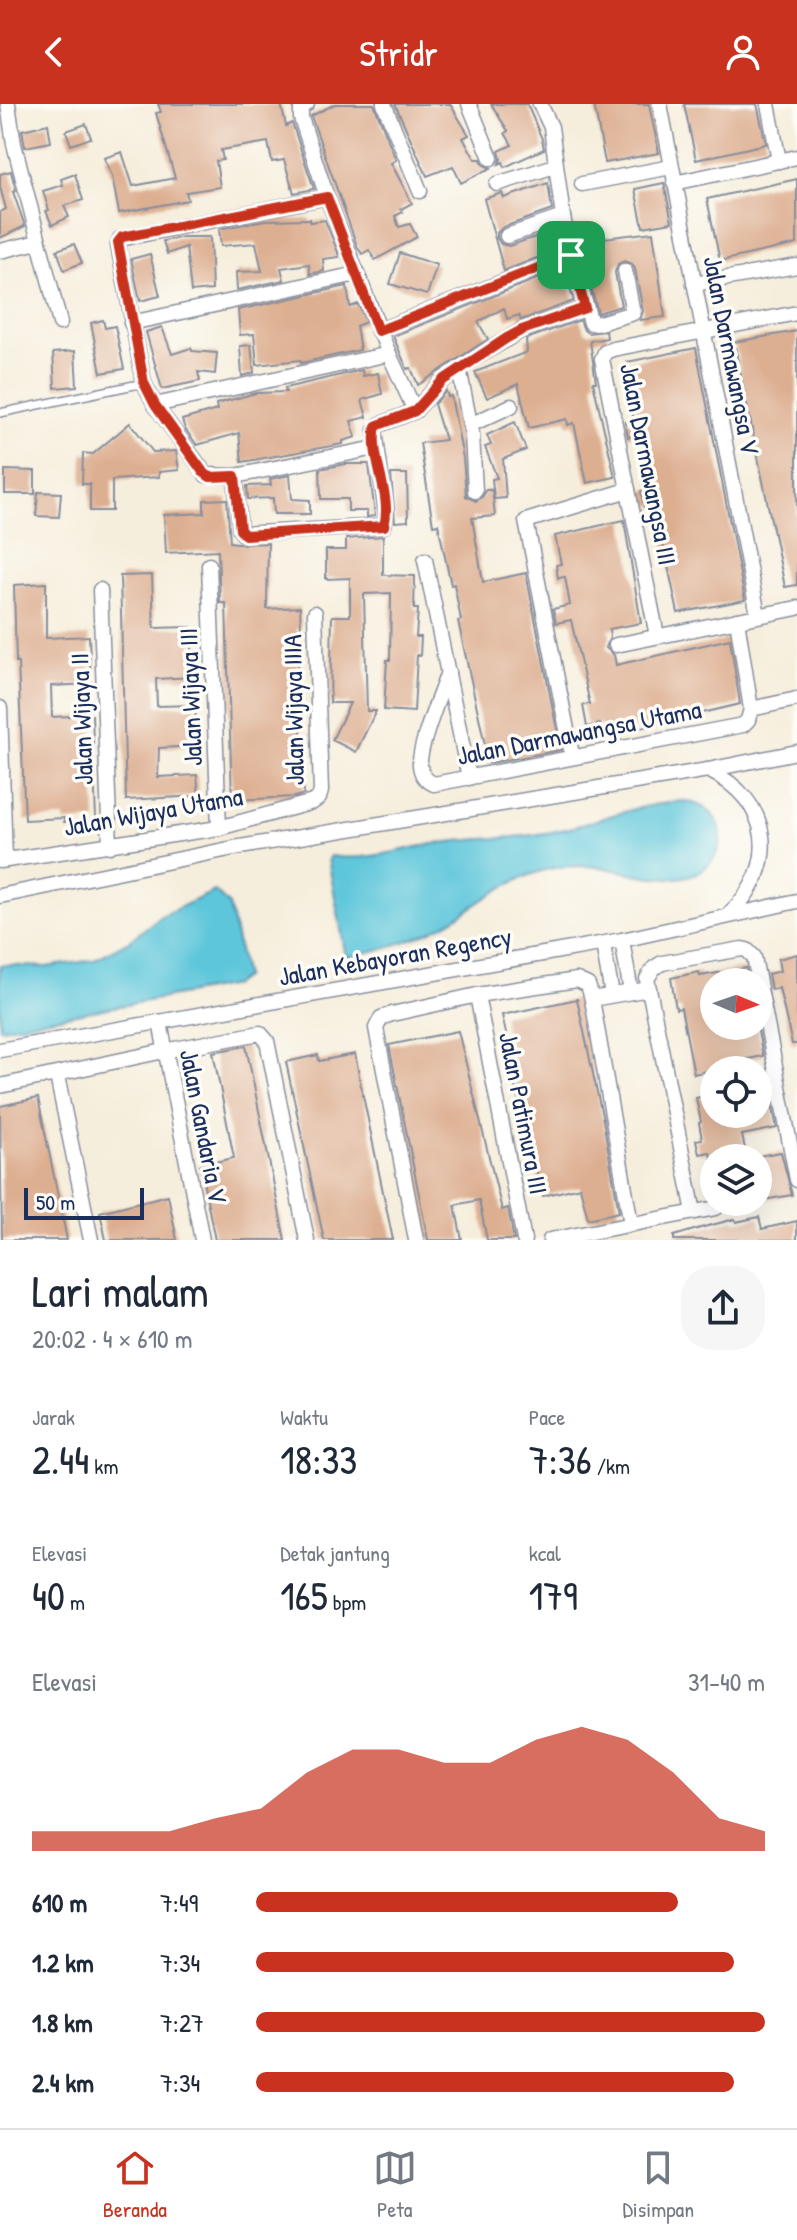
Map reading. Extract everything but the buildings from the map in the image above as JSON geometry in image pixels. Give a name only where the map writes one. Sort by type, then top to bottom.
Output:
[{"type":"street","points":[[8,104],[14,144],[60,323]]},
{"type":"street","points":[[307,104],[301,108],[301,118],[327,197],[378,331],[415,411]]},
{"type":"street","points":[[384,104],[420,191]]},
{"type":"street","points":[[469,104],[491,158]]},
{"type":"street","points":[[540,104],[551,127],[571,255],[585,308],[593,324],[633,313],[625,271]]},
{"type":"street","name":"Jalan Darmawangsa V","points":[[660,104],[758,615]]},
{"type":"street","points":[[768,104],[779,161]]},
{"type":"street","points":[[674,183],[797,157]]},
{"type":"street","points":[[497,184],[555,166]]},
{"type":"street","points":[[582,184],[671,167]]},
{"type":"street","points":[[327,197],[122,237],[118,245],[131,323],[144,383],[155,405],[206,475],[235,476],[376,448]]},
{"type":"street","points":[[507,236],[563,217]]},
{"type":"street","points":[[0,251],[38,242]]},
{"type":"street","points":[[378,331],[571,255]]},
{"type":"street","points":[[694,284],[797,266]]},
{"type":"street","points":[[131,323],[357,274]]},
{"type":"street","points":[[235,476],[240,530],[243,534],[380,527],[385,524],[386,517],[376,448],[376,426],[415,411],[442,381],[459,368],[522,330],[585,308]]},
{"type":"street","name":"Jalan Darmawangsa III","points":[[657,636],[602,359],[605,352],[797,313]]},
{"type":"street","points":[[155,405],[389,354]]},
{"type":"street","points":[[459,368],[470,425],[475,491]]},
{"type":"street","points":[[470,425],[511,406]]},
{"type":"street","points":[[572,755],[526,521],[628,490]]},
{"type":"street","points":[[425,560],[469,778]]},
{"type":"street","name":"Jalan Wijaya III","points":[[209,565],[219,828]]},
{"type":"street","name":"Jalan Wijaya II","points":[[100,590],[110,846]]},
{"type":"street","points":[[616,645],[797,608]]},
{"type":"street","name":"Jalan Wijaya IIIA","points":[[313,802],[319,798],[321,791],[315,613]]},
{"type":"street","points":[[737,620],[751,709]]},
{"type":"street","name":"Jalan Darmawangsa Utama","points":[[448,672],[420,758],[425,780],[434,784],[572,755],[743,725],[751,709],[797,699]]},
{"type":"street","points":[[0,708],[2,861]]},
{"type":"street","points":[[0,896],[234,848],[708,770],[797,752]]},
{"type":"street","points":[[708,770],[726,778],[753,807],[763,846],[761,866],[754,884],[743,901],[728,915]]},
{"type":"street","name":"Jalan Wijaya Utama","points":[[2,861],[219,828],[313,802]]},
{"type":"street","name":"Jalan Kebayoran Regency","points":[[0,1050],[603,944],[797,901]]},
{"type":"street","points":[[622,940],[631,992]]},
{"type":"street","points":[[603,944],[612,995]]},
{"type":"street","points":[[694,1212],[647,979],[662,963],[742,949],[750,952],[757,964],[797,1180]]},
{"type":"street","points":[[416,1240],[376,1028],[381,1018],[477,995],[583,981],[588,985],[592,999],[631,1224]]},
{"type":"street","points":[[592,999],[649,989]]},
{"type":"street","name":"Jalan Patimura III","points":[[477,995],[524,1240]]},
{"type":"street","name":"Jalan Gandaria V","points":[[160,1022],[202,1240]]},
{"type":"street","points":[[0,1086],[255,1033],[263,1035],[267,1041],[307,1240]]},
{"type":"street","points":[[57,1076],[91,1240]]},
{"type":"street","points":[[550,1240],[700,1211]]},
{"type":"lane","points":[[0,413],[144,383]]},
{"type":"water","points":[[686,801],[710,812],[718,822],[721,833],[719,848],[709,864],[695,874],[660,878],[587,866],[544,870],[505,887],[429,932],[388,947],[346,957],[328,859],[330,856],[369,856],[433,844],[538,834],[643,807]]},
{"type":"water","points":[[215,891],[229,905],[245,977],[234,985],[0,1028],[0,965],[46,967],[94,960],[129,941],[161,916]]},
{"type":"route","points":[[327,197],[378,331],[571,255],[585,308],[507,338],[442,381],[415,411],[376,426],[376,448],[386,514],[384,526],[245,535],[240,530],[235,476],[210,477],[203,472],[155,405],[144,383],[118,242],[122,237],[327,197]]}]
